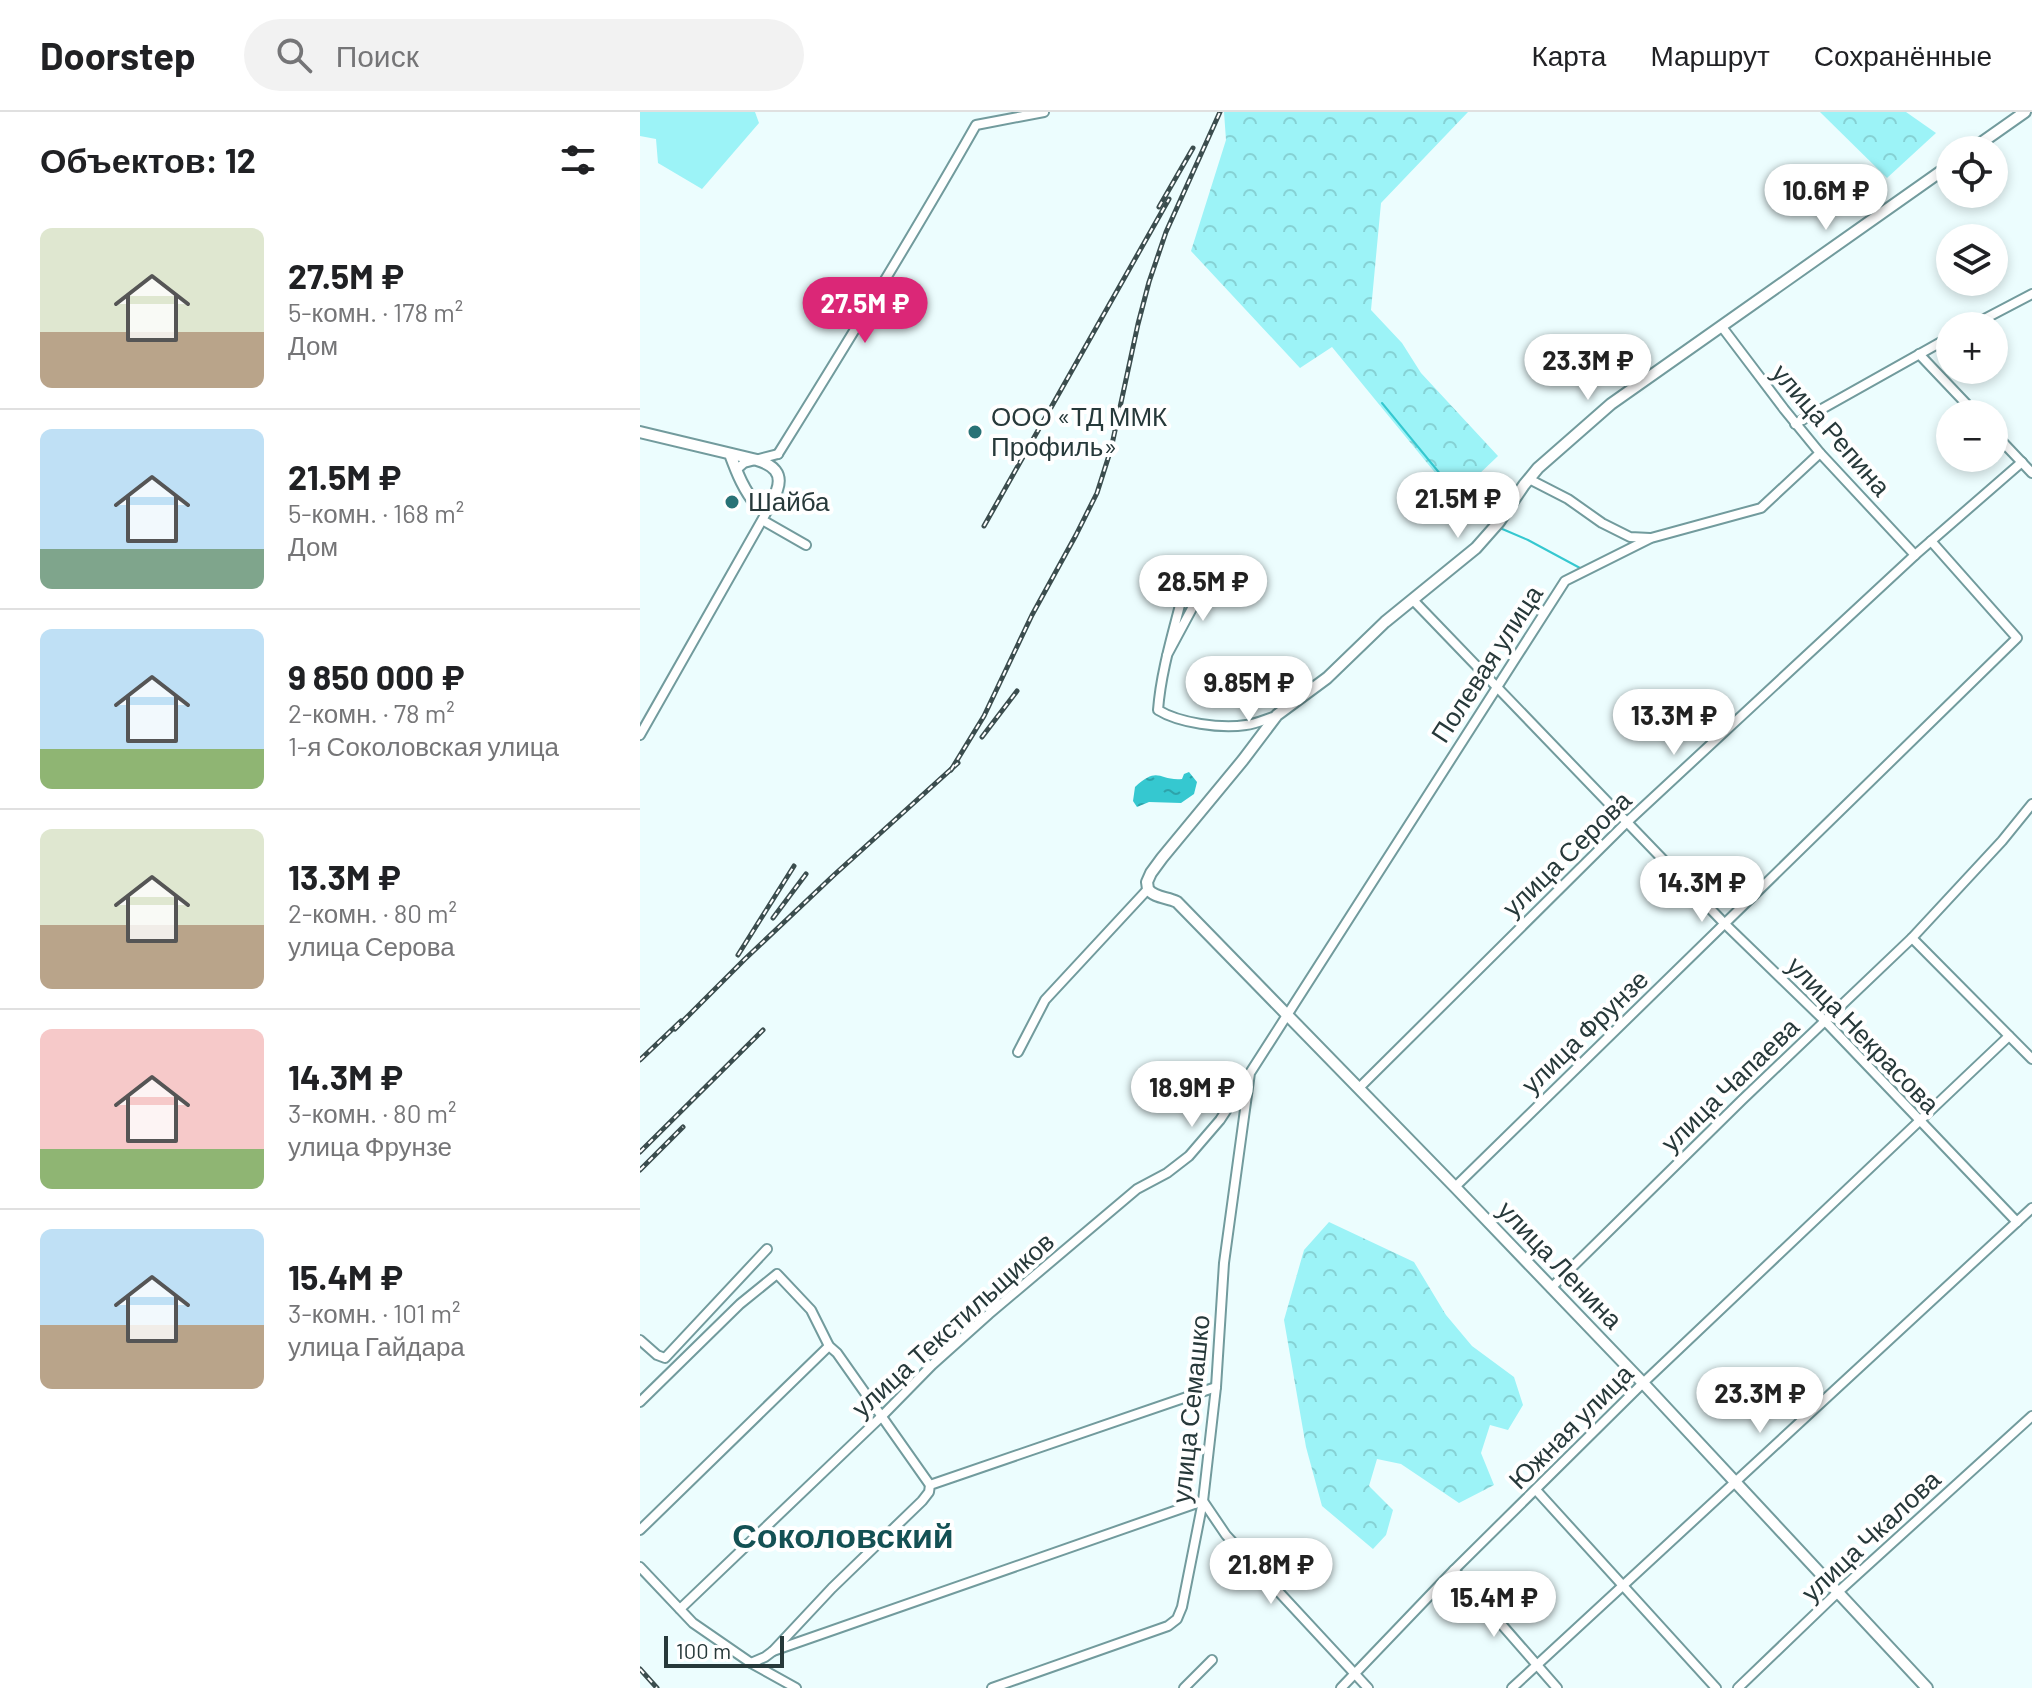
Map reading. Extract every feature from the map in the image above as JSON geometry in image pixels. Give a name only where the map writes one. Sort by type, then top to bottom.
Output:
[{"type":"street","points":[[640,735],[765,519],[779,483],[778,454],[976,125],[1044,112]]},
{"type":"street","points":[[1991,136],[2025,112]]},
{"type":"street","points":[[1167,655],[1210,575],[1190,561],[1184,596],[1167,655],[1159,689],[1158,710],[1169,717],[1230,727],[1250,725],[1277,715],[1327,678],[1385,622],[1476,548],[1497,525],[1538,468],[1611,404],[1936,175]]},
{"type":"street","points":[[1998,312],[2032,294]]},
{"type":"street","name":"улица Репина","points":[[1722,327],[1795,424],[1915,555]]},
{"type":"street","points":[[1795,424],[1936,345]]},
{"type":"street","points":[[1919,354],[1963,400]]},
{"type":"street","points":[[640,432],[757,460],[773,467],[779,475]]},
{"type":"street","points":[[2008,448],[2032,473]]},
{"type":"street","points":[[730,454],[746,492],[765,519],[806,545]]},
{"type":"street","points":[[736,470],[744,463],[778,454]]},
{"type":"street","name":"Полевая улица","points":[[1288,1015],[1565,581],[1651,538],[1761,508],[1823,457]]},
{"type":"street","name":"улица Серова","points":[[1359,1088],[1626,823],[1915,555],[2022,462]]},
{"type":"street","points":[[1529,479],[1630,537],[1651,538]]},
{"type":"street","points":[[758,507],[768,505],[774,499]]},
{"type":"street","name":"улица Фрунзе","points":[[1455,1187],[2017,638],[1931,541]]},
{"type":"street","name":"улица Некрасова","points":[[1413,600],[1626,823],[1825,1021],[2017,1222]]},
{"type":"street","points":[[1018,1052],[1045,1000],[1148,889],[1151,873],[1162,858],[1277,715]]},
{"type":"street","name":"улица Чапаева","points":[[1551,1288],[1912,938],[2032,804]]},
{"type":"street","name":"улица Ленина","points":[[1148,889],[1154,895],[1177,902],[1288,1015],[1643,1383],[1927,1688]]},
{"type":"street","points":[[1912,938],[2032,1059]]},
{"type":"street","name":"улица Семашко","points":[[992,1688],[1168,1626],[1177,1619],[1203,1501],[1216,1387],[1224,1263],[1250,1073],[1288,1015]]},
{"type":"street","name":"Южная улица","points":[[1341,1688],[1454,1570],[1643,1383],[2009,1036]]},
{"type":"street","name":"улица Текстильщиков","points":[[680,1609],[932,1365],[1137,1189],[1167,1173],[1189,1156],[1220,1120],[1250,1073]]},
{"type":"street","points":[[1512,1688],[2032,1208]]},
{"type":"street","points":[[640,1340],[665,1358],[767,1249]]},
{"type":"street","points":[[640,1402],[740,1304],[777,1274],[811,1310],[829,1346],[930,1485],[922,1501],[832,1588],[773,1651],[751,1663]]},
{"type":"street","points":[[640,1530],[829,1346]]},
{"type":"street","points":[[930,1485],[1216,1387]]},
{"type":"street","name":"улица Чкалова","points":[[1738,1688],[1838,1592],[2032,1416]]},
{"type":"street","points":[[1536,1490],[1716,1688]]},
{"type":"street","points":[[773,1651],[1203,1501],[1226,1535],[1368,1688]]},
{"type":"street","points":[[640,1567],[693,1623],[751,1663],[796,1688]]},
{"type":"street","points":[[1454,1570],[1557,1688]]},
{"type":"street","points":[[1184,1688],[1212,1660]]},
{"type":"green space","points":[[640,112],[755,112],[759,123],[702,189],[658,163],[656,139],[640,136]]},
{"type":"green space","points":[[1224,112],[1468,112],[1381,203],[1371,310],[1402,343],[1421,373],[1498,456],[1455,497],[1332,347],[1300,368],[1191,251],[1226,140]]},
{"type":"green space","points":[[1820,112],[1906,112],[1936,133],[1887,178]]},
{"type":"green space","points":[[1329,1222],[1414,1262],[1446,1315],[1472,1346],[1514,1377],[1523,1405],[1508,1430],[1490,1425],[1481,1453],[1494,1485],[1459,1503],[1401,1464],[1377,1459],[1369,1486],[1393,1510],[1386,1535],[1373,1549],[1322,1506],[1306,1447],[1284,1320],[1304,1250]]},
{"type":"water","points":[[1189,772],[1197,782],[1194,794],[1181,803],[1149,802],[1137,807],[1133,801],[1135,787],[1143,780],[1154,775],[1182,779]]},
{"type":"waterway","points":[[1382,403],[1455,492],[1476,514],[1491,523]]},
{"type":"waterway","points":[[1500,528],[1580,568]]},
{"type":"railway","points":[[951,770],[984,716],[1032,615],[1097,493],[1111,449],[1149,282],[1166,232],[1220,112]]},
{"type":"railway","points":[[1159,207],[1193,148]]},
{"type":"railway","points":[[984,526],[1169,199]]},
{"type":"railway","points":[[982,737],[1017,691]]},
{"type":"railway","points":[[675,1029],[834,875],[958,763]]},
{"type":"railway","points":[[738,955],[794,866]]},
{"type":"railway","points":[[773,918],[806,874]]},
{"type":"railway","points":[[640,1060],[681,1021]]},
{"type":"railway","points":[[640,1152],[763,1030]]},
{"type":"railway","points":[[640,1170],[683,1127]]},
{"type":"railway","points":[[640,1669],[657,1688]]},
{"type":"place","name":"ООО «ТД ММК Профиль»","points":[[975,432]]},
{"type":"place","name":"Шайба","points":[[732,502]]},
{"type":"district","name":"Соколовский","points":[[843,1536]]}]
